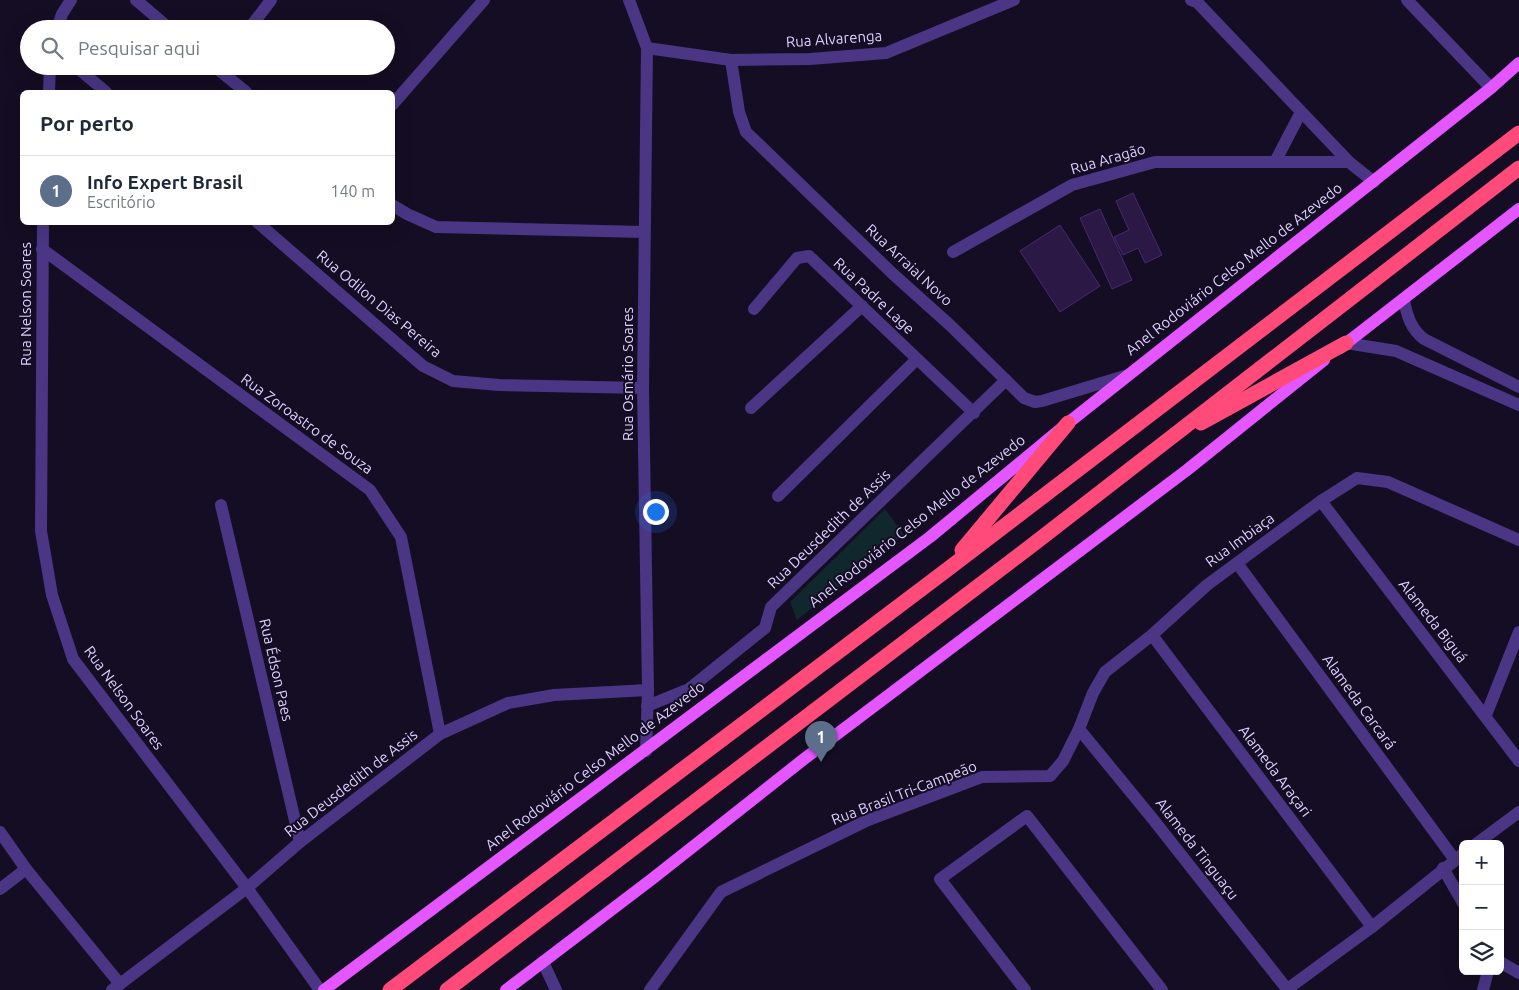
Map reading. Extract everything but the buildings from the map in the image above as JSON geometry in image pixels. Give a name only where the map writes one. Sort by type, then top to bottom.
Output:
[{"type":"highway","points":[[390,990],[944,572],[1519,133]]},
{"type":"highway","points":[[447,990],[1158,447],[1519,168]]},
{"type":"highway","points":[[1158,447],[1346,343]]},
{"type":"highway","points":[[944,572],[1068,423]]},
{"type":"main road","name":"Anel Rodoviário Celso Mello de Azevedo","points":[[322,990],[646,751],[930,537],[1068,423],[1374,182],[1491,88],[1519,63]]},
{"type":"main road","points":[[506,990],[804,759],[1187,470],[1519,208]]},
{"type":"street","points":[[60,20],[71,0]]},
{"type":"street","points":[[136,0],[159,20]]},
{"type":"street","points":[[256,20],[271,0]]},
{"type":"street","points":[[395,102],[484,0]]},
{"type":"street","name":"Rua Osmário Soares","points":[[629,0],[647,48],[643,388],[648,690],[646,751]]},
{"type":"street","name":"Rua Alvarenga","points":[[647,48],[731,60],[810,59],[886,53],[1014,0]]},
{"type":"street","points":[[1191,0],[1197,2],[1349,162],[1374,182]]},
{"type":"street","points":[[1407,0],[1491,88]]},
{"type":"street","name":"Rua Arraial Novo","points":[[731,60],[739,112],[746,132],[893,274],[952,326],[1024,398],[1034,402],[1129,375]]},
{"type":"street","points":[[49,90],[50,75]]},
{"type":"street","points":[[86,75],[104,90]]},
{"type":"street","points":[[226,75],[244,90]]},
{"type":"street","points":[[1275,162],[1302,112]]},
{"type":"street","name":"Rua Aragão","points":[[953,252],[1072,184],[1155,162],[1349,162]]},
{"type":"street","points":[[395,207],[436,227],[644,232]]},
{"type":"street","name":"Rua Nelson Soares","points":[[43,225],[41,531],[52,596],[73,660],[247,888],[322,990]]},
{"type":"street","name":"Rua Odilon Dias Pereira","points":[[259,225],[423,366],[453,381],[499,385],[643,388]]},
{"type":"street","name":"Rua Zoroastro de Souza","points":[[42,249],[370,490],[401,537],[440,734]]},
{"type":"street","name":"Rua Padre Lage","points":[[754,310],[797,258],[809,256],[974,413]]},
{"type":"street","points":[[1404,300],[1407,316],[1415,332],[1424,339],[1519,387]]},
{"type":"street","points":[[751,408],[862,306]]},
{"type":"street","points":[[1346,343],[1396,351],[1519,405]]},
{"type":"street","points":[[778,496],[917,359]]},
{"type":"street","name":"Rua Deusdedith de Assis","points":[[647,706],[689,689],[765,628],[771,607],[974,413],[1006,380]]},
{"type":"street","name":"Rua Imbiaça","points":[[1050,776],[1063,761],[1079,729],[1093,693],[1105,672],[1152,635],[1207,585],[1321,501],[1357,478],[1388,482],[1519,540]]},
{"type":"street","name":"Alameda Biguá","points":[[1321,501],[1519,761]]},
{"type":"street","name":"Rua Édson Paes","points":[[221,505],[300,842]]},
{"type":"street","name":"Alameda Carcará","points":[[1237,563],[1459,856]]},
{"type":"street","points":[[1486,716],[1519,632]]},
{"type":"street","name":"Alameda Araçari","points":[[1152,635],[1372,927]]},
{"type":"street","name":"Rua Deusdedith de Assis","points":[[116,987],[247,888],[300,842],[440,734],[508,703],[554,695],[648,690]]},
{"type":"street","name":"Alameda Tinguaçu","points":[[1079,729],[1152,818],[1286,990]]},
{"type":"street","name":"Rua Brasil Tri-Campeão","points":[[650,990],[721,892],[866,821],[982,777],[1050,776]]},
{"type":"street","points":[[1481,840],[1519,812]]},
{"type":"street","points":[[1025,990],[940,879],[1027,816],[1162,990]]},
{"type":"street","points":[[0,832],[116,987]]},
{"type":"street","points":[[1286,990],[1372,927],[1459,856]]},
{"type":"street","points":[[1443,868],[1459,896]]},
{"type":"street","points":[[0,889],[26,869]]},
{"type":"street","points":[[543,962],[556,990]]},
{"type":"street","points":[[1504,964],[1519,973]]},
{"type":"street","points":[[1483,990],[1487,975]]},
{"type":"green space","points":[[885,509],[904,535],[797,620],[790,602]]},
{"type":"place","name":"Info Expert Brasil","points":[[821,762]]}]
